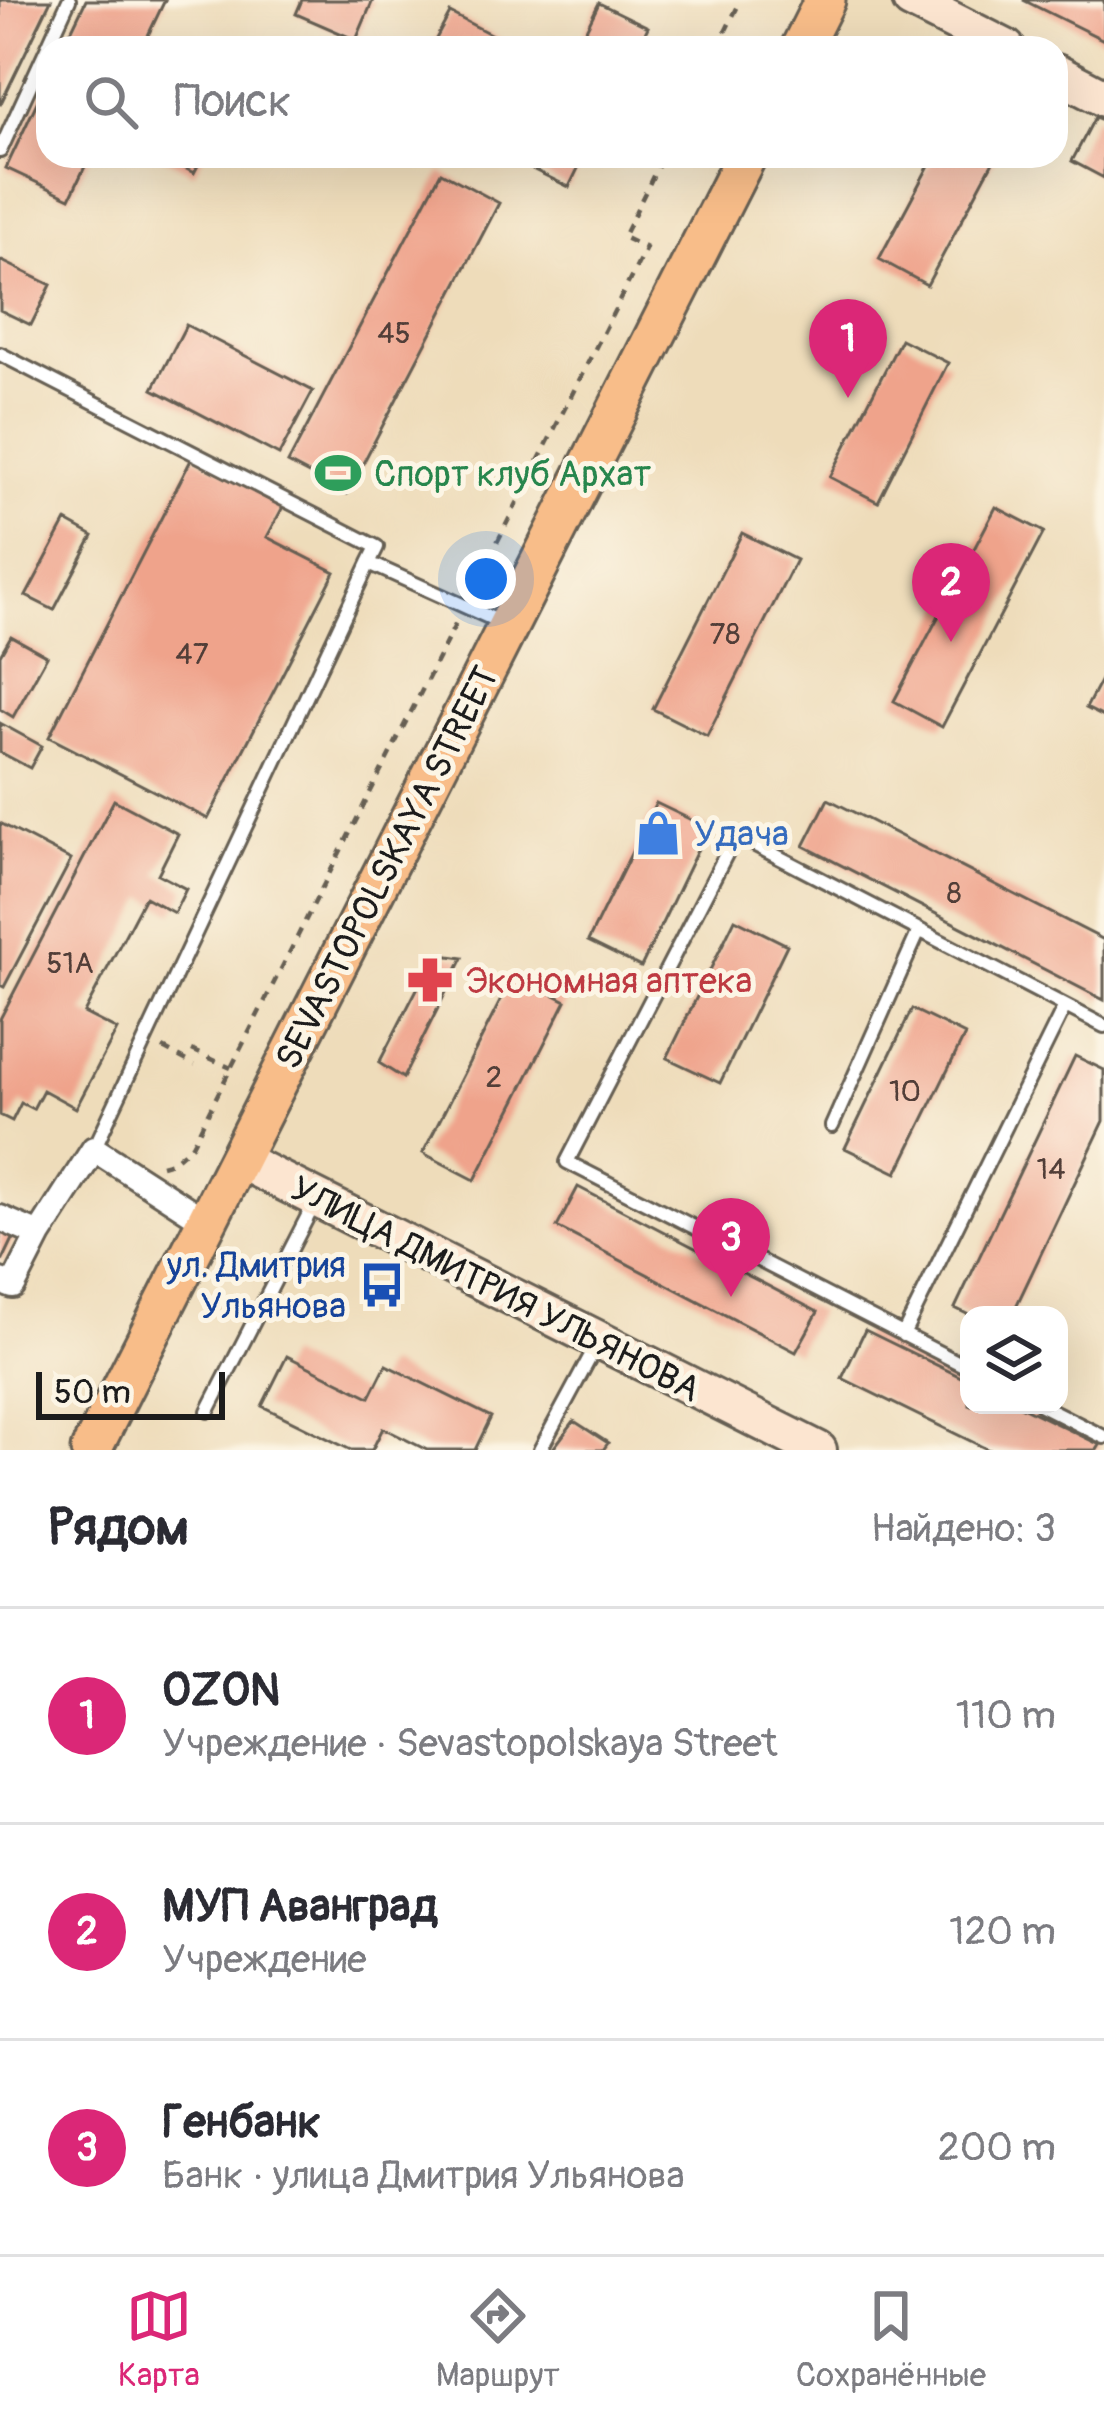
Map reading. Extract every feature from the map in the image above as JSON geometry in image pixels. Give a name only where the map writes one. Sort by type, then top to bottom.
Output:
[{"type":"main road","points":[[806,36],[825,0]]},
{"type":"main road","points":[[910,0],[982,36]]},
{"type":"main road","points":[[1068,79],[1104,98]]},
{"type":"main road","name":"SEVASTOPOLSKAYA STREET","points":[[91,1450],[740,168]]},
{"type":"main road","name":"УЛИЦА ДМИТРИЯ УЛЬЯНОВА","points":[[238,1159],[818,1450]]},
{"type":"street","points":[[0,1281],[13,1286],[39,1234],[94,1148],[207,1222]]},
{"type":"street","points":[[0,1218],[39,1234]]},
{"type":"lane","points":[[53,36],[69,0]]},
{"type":"lane","points":[[0,151],[36,72]]},
{"type":"lane","points":[[0,354],[377,547],[94,1148]]},
{"type":"lane","points":[[369,563],[508,626]]},
{"type":"lane","points":[[960,1363],[567,1162],[736,836],[1104,1027]]},
{"type":"lane","points":[[832,1126],[919,931]]},
{"type":"lane","points":[[903,1334],[1065,1006]]},
{"type":"lane","points":[[208,1411],[317,1198]]},
{"type":"lane","points":[[540,1450],[599,1340]]},
{"type":"lane","points":[[1059,1414],[1104,1437]]},
{"type":"path","points":[[723,36],[741,0]]},
{"type":"path","points":[[154,1168],[172,1162],[192,1145],[646,248],[623,237],[657,168]]},
{"type":"path","points":[[163,1048],[196,1065]]},
{"type":"path","points":[[193,1050],[231,1068]]},
{"type":"building","points":[[0,0],[51,0],[0,105]]},
{"type":"building","points":[[86,0],[165,0],[148,36],[69,36]]},
{"type":"building","points":[[302,0],[373,0],[358,36],[347,36],[296,14]]},
{"type":"building","points":[[1023,0],[1104,0],[1104,40]]},
{"type":"building","points":[[599,3],[648,27],[644,36],[583,36]]},
{"type":"building","points":[[450,13],[494,36],[438,36]]},
{"type":"building","points":[[36,104],[36,168],[84,168],[70,198],[6,168]]},
{"type":"building","points":[[1095,117],[1104,121],[1104,178],[1072,161]]},
{"type":"building","points":[[530,168],[578,168],[569,187]]},
{"type":"building","points":[[928,168],[990,168],[927,285],[879,259]]},
{"type":"building","points":[[441,172],[499,203],[347,494],[288,463]]},
{"type":"building","points":[[0,260],[51,285],[31,325],[0,310]]},
{"type":"building","points":[[186,325],[313,391],[279,455],[153,389]]},
{"type":"building","points":[[901,339],[948,363],[878,502],[830,477]]},
{"type":"building","points":[[193,456],[285,503],[267,537],[335,572],[208,819],[49,737]]},
{"type":"building","points":[[996,507],[1044,532],[942,727],[894,701]]},
{"type":"building","points":[[66,521],[93,536],[54,610],[26,596]]},
{"type":"building","points":[[742,533],[796,560],[707,736],[653,709]]},
{"type":"building","points":[[11,636],[47,656],[13,717],[0,709],[0,655]]},
{"type":"building","points":[[1104,674],[1104,717],[1086,708]]},
{"type":"building","points":[[0,723],[42,746],[30,768],[0,752]]},
{"type":"building","points":[[828,799],[1104,940],[1104,1000],[804,846]]},
{"type":"building","points":[[114,800],[178,834],[158,874],[186,889],[174,913],[145,897],[84,1013],[117,1030],[76,1108],[43,1090],[33,1109],[21,1103],[12,1121],[0,1115],[0,1019]]},
{"type":"building","points":[[656,803],[708,828],[641,967],[588,941]]},
{"type":"building","points":[[0,823],[71,860],[4,987],[0,985]]},
{"type":"building","points":[[735,919],[787,945],[720,1083],[667,1058]]},
{"type":"building","points":[[435,954],[463,958],[403,1078],[379,1063]]},
{"type":"building","points":[[514,974],[566,1001],[475,1180],[423,1153]]},
{"type":"building","points":[[912,1009],[965,1035],[897,1173],[845,1148]]},
{"type":"building","points":[[1075,1056],[1104,1070],[1104,1121],[1016,1306],[955,1308]]},
{"type":"building","points":[[578,1187],[818,1312],[796,1352],[557,1227]]},
{"type":"building","points":[[0,1228],[15,1235],[3,1260],[0,1258]]},
{"type":"building","points":[[865,1330],[960,1377],[960,1414],[1036,1414],[1100,1445],[1097,1450],[989,1450],[842,1378]]},
{"type":"building","points":[[287,1356],[370,1397],[386,1365],[491,1417],[475,1450],[427,1450],[383,1428],[372,1450],[351,1450],[262,1406]]},
{"type":"building","points":[[574,1421],[608,1443],[603,1450],[552,1450]]},
{"type":"place","name":"OZON","points":[[848,398]]},
{"type":"place","name":"Спорт клуб Архат","points":[[338,473]]},
{"type":"place","name":"МУП Аванград","points":[[951,642]]},
{"type":"place","name":"Удача","points":[[658,833]]},
{"type":"place","name":"Экономная аптека","points":[[430,980]]},
{"type":"place","name":"ул. Дмитрия Ульянова","points":[[382,1285]]},
{"type":"place","name":"Генбанк","points":[[731,1297]]}]
